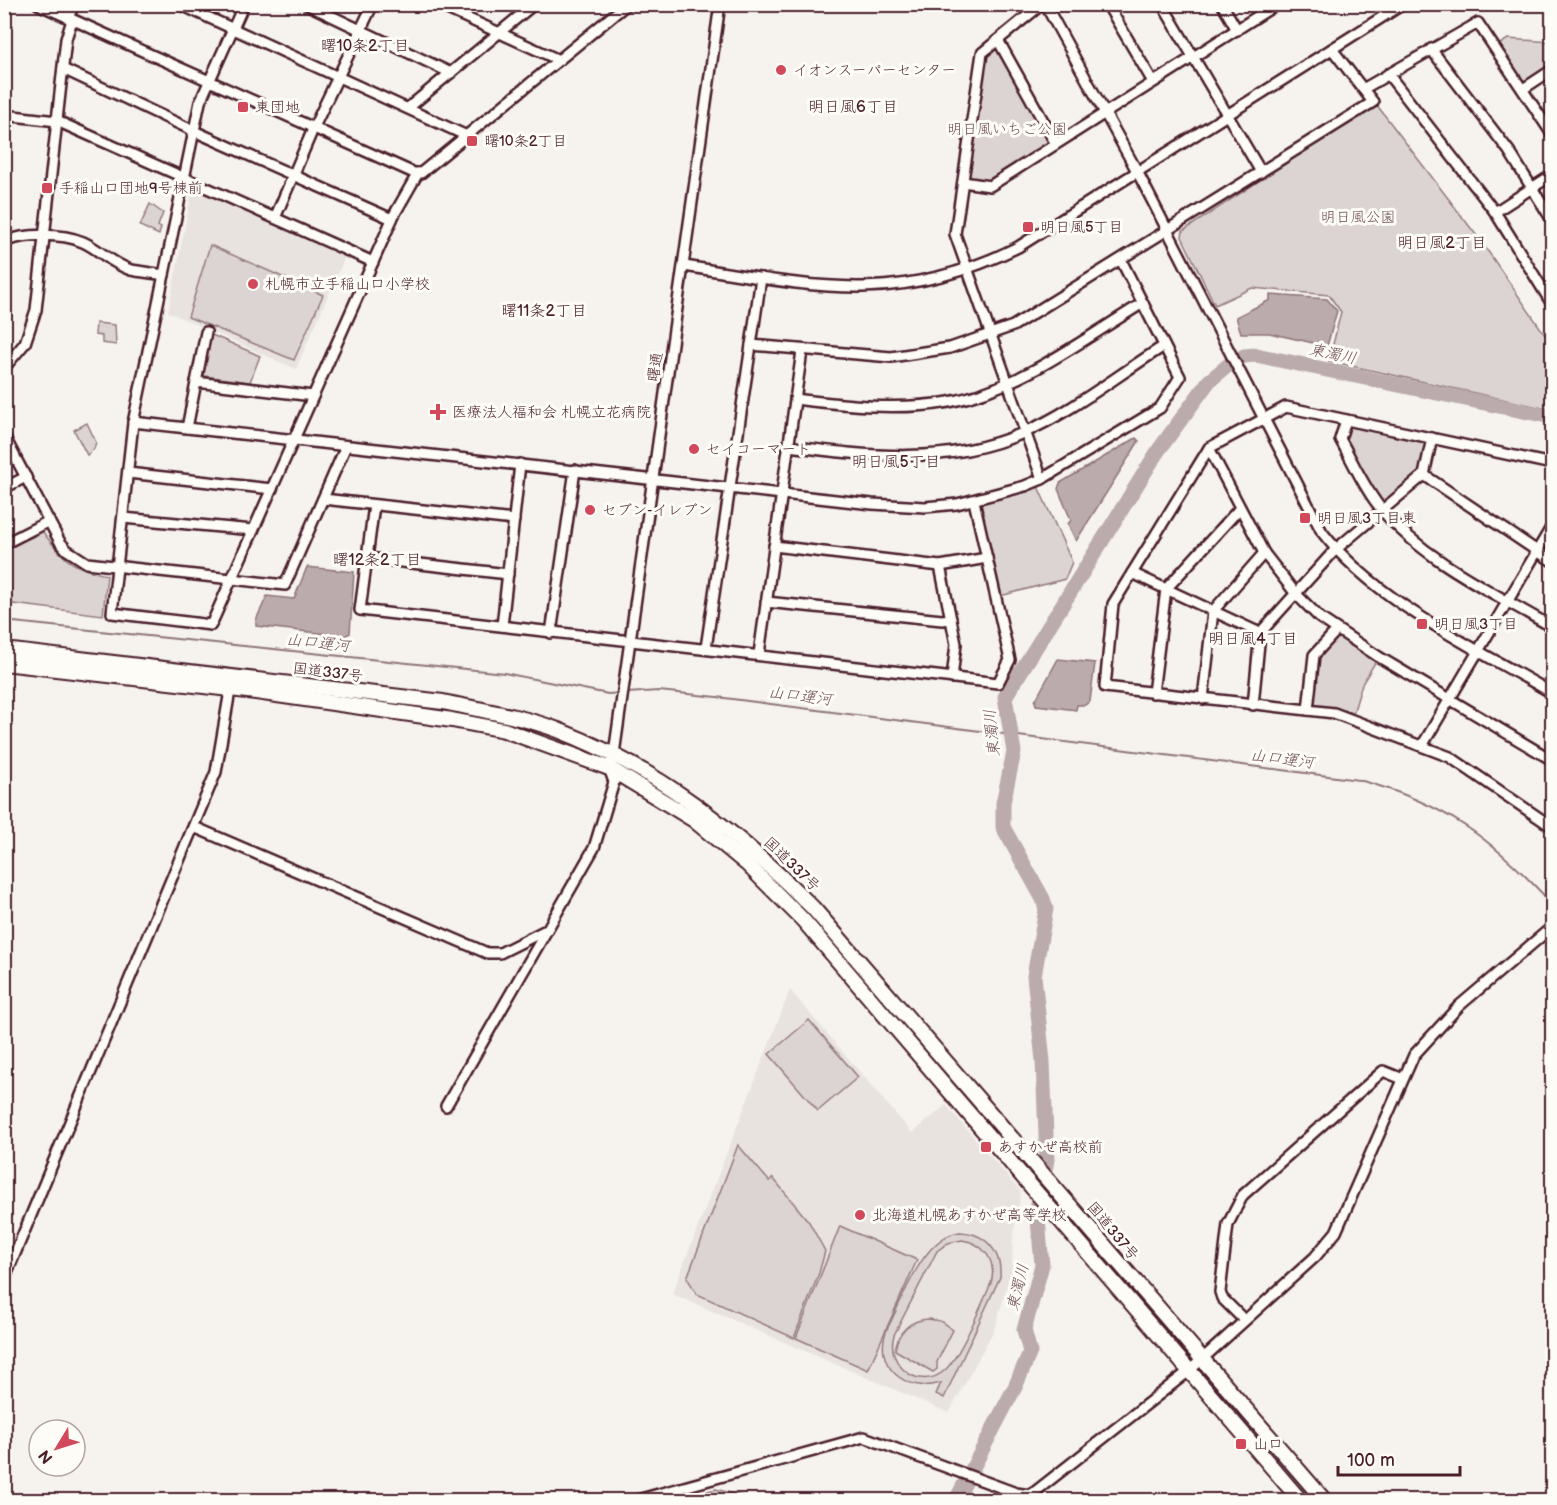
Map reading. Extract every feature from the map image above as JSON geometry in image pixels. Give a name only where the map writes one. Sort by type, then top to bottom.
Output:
[{"type":"highway","name":"国道337号","points":[[4,650],[232,683],[504,730],[609,768],[694,820],[747,864],[803,920],[1300,1500]]},
{"type":"highway","name":"国道337号","points":[[4,663],[454,704],[510,716],[556,730],[614,754],[701,807],[758,853],[813,908],[1324,1500]]},
{"type":"street","points":[[38,4],[313,129],[418,173]]},
{"type":"street","points":[[4,368],[25,343],[36,310],[66,39],[74,4]]},
{"type":"street","points":[[179,4],[467,136]]},
{"type":"street","points":[[244,4],[200,102],[133,422],[112,613],[211,625],[392,219],[418,173],[467,136],[627,4]]},
{"type":"street","points":[[306,4],[451,73]]},
{"type":"street","points":[[275,218],[313,129],[373,4]]},
{"type":"street","points":[[436,4],[559,60]]},
{"type":"street","points":[[408,108],[534,4]]},
{"type":"street","name":"曙通","points":[[609,768],[614,754],[625,680],[720,4]]},
{"type":"street","points":[[1042,479],[955,234],[982,53],[1043,4],[1138,173],[1309,512],[1335,550],[1381,590],[1552,693]]},
{"type":"street","points":[[1107,4],[1153,82]]},
{"type":"street","points":[[1162,4],[1261,172]]},
{"type":"street","points":[[1222,4],[1237,30]]},
{"type":"street","points":[[963,182],[990,186],[1277,4]]},
{"type":"street","points":[[684,266],[844,288],[876,288],[916,283],[968,269],[1018,247],[1403,4]]},
{"type":"street","points":[[1363,89],[1478,23],[1523,89],[1550,123],[1552,134]]},
{"type":"street","points":[[998,40],[1056,144]]},
{"type":"street","points":[[751,345],[891,357],[950,348],[1033,315],[1373,102],[1332,49]]},
{"type":"street","points":[[1431,49],[1509,151],[1552,220]]},
{"type":"street","points":[[63,69],[194,131],[392,219]]},
{"type":"street","points":[[1523,89],[1552,70]]},
{"type":"street","points":[[1388,74],[1495,212],[1552,304]]},
{"type":"street","points":[[4,115],[57,121],[373,262]]},
{"type":"street","points":[[1495,212],[1552,175]]},
{"type":"street","points":[[4,242],[17,236],[83,242],[100,255],[130,269],[164,275]]},
{"type":"street","points":[[133,422],[781,494],[925,507],[974,501],[1042,479],[1160,408],[1180,377],[1121,260]]},
{"type":"street","points":[[706,648],[761,278]]},
{"type":"street","points":[[795,399],[863,406],[924,405],[951,401],[1008,383],[1042,366],[1143,303]]},
{"type":"street","points":[[187,428],[206,333]]},
{"type":"street","points":[[788,446],[869,457],[935,454],[984,445],[1025,432],[1164,346]]},
{"type":"street","points":[[759,654],[802,351]]},
{"type":"street","points":[[196,382],[313,396]]},
{"type":"street","points":[[1552,464],[1286,407],[1209,448],[1113,604],[1105,687],[1334,713],[1450,757],[1548,824],[1552,819]]},
{"type":"street","points":[[1346,420],[1340,439],[1382,510],[1411,538],[1443,562],[1552,627]]},
{"type":"street","points":[[5,438],[67,550],[87,563],[285,585],[346,446]]},
{"type":"street","points":[[1253,705],[1260,633],[1335,550],[1424,475],[1432,438]]},
{"type":"street","points":[[1209,448],[1264,553],[1296,594],[1320,618],[1450,700],[1552,760]]},
{"type":"street","points":[[502,626],[520,464]]},
{"type":"street","points":[[551,633],[575,470]]},
{"type":"street","points":[[128,473],[272,489]]},
{"type":"street","points":[[1424,475],[1552,561]]},
{"type":"street","points":[[4,488],[26,477]]},
{"type":"street","points":[[323,499],[514,520]]},
{"type":"street","points":[[374,505],[360,610],[998,683],[1010,660],[974,501]]},
{"type":"street","points":[[1153,693],[1166,589],[1240,508]]},
{"type":"street","points":[[123,518],[253,530]]},
{"type":"street","points":[[4,544],[49,521]]},
{"type":"street","points":[[1422,746],[1552,526]]},
{"type":"street","points":[[774,546],[940,566],[987,558]]},
{"type":"street","points":[[1203,699],[1213,611],[1264,553]]},
{"type":"street","points":[[367,558],[508,574]]},
{"type":"street","points":[[940,566],[956,644],[952,678]]},
{"type":"street","points":[[1132,573],[1260,633]]},
{"type":"street","points":[[766,602],[942,620],[951,618]]},
{"type":"street","points":[[1308,710],[1314,655],[1337,630]]},
{"type":"street","points":[[4,1280],[216,772],[232,683]]},
{"type":"street","points":[[446,1106],[537,948],[544,931],[594,848],[614,782],[609,768]]},
{"type":"street","points":[[194,826],[487,953],[500,953],[544,931]]},
{"type":"street","points":[[637,1500],[864,1437],[1016,1493],[1030,1495],[1055,1478],[1189,1371],[1315,1257],[1336,1232],[1414,1055],[1459,1006],[1552,927]]},
{"type":"street","points":[[1244,1320],[1220,1292],[1228,1224],[1243,1195],[1383,1071],[1403,1079]]},
{"type":"shaded area","name":"札幌市立手稲山口小学校","points":[[196,187],[346,255],[296,369],[168,312],[192,190]]},
{"type":"shaded area","points":[[1270,295],[1327,299],[1337,311],[1327,346],[1269,333],[1241,333],[1236,317],[1270,300]]},
{"type":"shaded area","points":[[1136,438],[1139,441],[1076,541],[1068,524],[1071,520],[1058,489],[1060,483]]},
{"type":"shaded area","points":[[307,567],[354,572],[350,633],[345,636],[256,626],[256,620],[267,596],[294,599]]},
{"type":"shaded area","points":[[1058,659],[1095,663],[1090,701],[1085,705],[1077,705],[1076,710],[1036,705],[1035,701]]},
{"type":"shaded area","name":"北海道札幌あすかぜ高等学校","points":[[790,990],[912,1133],[946,1105],[1021,1192],[1013,1238],[1012,1269],[995,1328],[949,1413],[672,1294]]},
{"type":"green space","points":[[1508,39],[1552,42],[1552,70],[1523,89],[1495,47]]},
{"type":"green space","name":"明日風いちご公園","points":[[998,40],[1056,144],[990,186],[963,182],[982,53]]},
{"type":"green space","name":"明日風公園","points":[[1376,104],[1483,244],[1552,345],[1552,410],[1329,361],[1341,312],[1329,295],[1252,288],[1215,305],[1182,237],[1183,231]]},
{"type":"green space","points":[[150,204],[163,213],[158,226],[161,228],[159,235],[140,226]]},
{"type":"green space","points":[[210,245],[323,295],[294,360],[188,317]]},
{"type":"green space","points":[[96,323],[115,325],[116,345],[102,343],[102,336],[95,335]]},
{"type":"green space","points":[[212,335],[260,356],[250,382],[205,376],[203,373]]},
{"type":"green space","points":[[1346,420],[1432,438],[1424,475],[1382,510],[1340,439]]},
{"type":"green space","points":[[87,423],[96,442],[94,449],[87,455],[74,430]]},
{"type":"green space","points":[[1036,482],[1072,562],[1065,579],[996,597],[974,501]]},
{"type":"green space","points":[[43,532],[63,556],[77,566],[107,575],[103,615],[5,603],[5,549]]},
{"type":"green space","points":[[1336,635],[1376,661],[1362,684],[1352,717],[1311,708],[1320,654]]},
{"type":"green space","points":[[809,1020],[858,1077],[818,1111],[769,1054]]},
{"type":"green space","points":[[738,1145],[769,1181],[773,1178],[809,1222],[825,1251],[794,1338],[697,1294],[687,1278]]},
{"type":"green space","points":[[840,1226],[917,1260],[868,1370],[796,1338]]},
{"type":"green space","points":[[960,1232],[985,1240],[995,1252],[1000,1277],[944,1398],[936,1394],[941,1383],[916,1384],[905,1381],[895,1374],[884,1355],[884,1342],[887,1329],[907,1286],[925,1257],[947,1236]],"holes":[[[962,1240],[970,1242],[987,1254],[992,1267],[991,1283],[951,1364],[935,1376],[916,1377],[907,1372],[895,1356],[894,1335],[937,1251],[948,1243]]]},
{"type":"green space","points":[[929,1319],[940,1321],[953,1330],[937,1362],[937,1369],[933,1372],[895,1350],[899,1337],[906,1328],[916,1322]]},
{"type":"green space","points":[[716,1489],[755,1500],[705,1497],[708,1491]]},
{"type":"waterway","name":"東濁川","points":[[956,1500],[1016,1385],[1030,1352],[1024,1330],[1042,1265],[1037,1209],[1047,1160],[1043,1061],[1034,976],[1046,909],[1043,899],[1003,827],[1003,803],[1014,752],[1005,697],[1158,451],[1209,381],[1231,363],[1244,356],[1256,355],[1552,417]]},
{"type":"waterway","name":"山口運河","points":[[4,621],[504,673],[608,694],[621,693]]},
{"type":"waterway","name":"山口運河","points":[[626,693],[659,691],[717,697],[1359,780],[1417,800],[1466,826],[1509,860],[1552,904]]},
{"type":"place","name":"イオンスーパーセンター","points":[[781,70]]},
{"type":"place","name":"東団地","points":[[243,107]]},
{"type":"place","name":"曙10条2丁目","points":[[472,141]]},
{"type":"place","name":"手稲山口団地9号棟前","points":[[47,188]]},
{"type":"place","name":"明日風5丁目","points":[[1028,227]]},
{"type":"place","name":"札幌市立手稲山口小学校","points":[[253,284]]},
{"type":"place","name":"医療法人福和会 札幌立花病院","points":[[438,412]]},
{"type":"place","name":"セイコーマート","points":[[694,449]]},
{"type":"place","name":"セブン-イレブン","points":[[590,510]]},
{"type":"place","name":"明日風3丁目東","points":[[1305,518]]},
{"type":"place","name":"明日風3丁目","points":[[1422,624]]},
{"type":"place","name":"あすかぜ高校前","points":[[986,1147]]},
{"type":"place","name":"北海道札幌あすかぜ高等学校","points":[[860,1215]]},
{"type":"place","name":"山口","points":[[1241,1444]]},
{"type":"district","name":"曙10条2丁目","points":[[365,45]]},
{"type":"district","name":"明日風6丁目","points":[[853,106]]},
{"type":"district","name":"明日風2丁目","points":[[1442,242]]},
{"type":"district","name":"曙11条2丁目","points":[[544,310]]},
{"type":"district","name":"明日風5丁目","points":[[896,461]]},
{"type":"district","name":"曙12条2丁目","points":[[377,559]]},
{"type":"district","name":"明日風4丁目","points":[[1253,638]]}]
